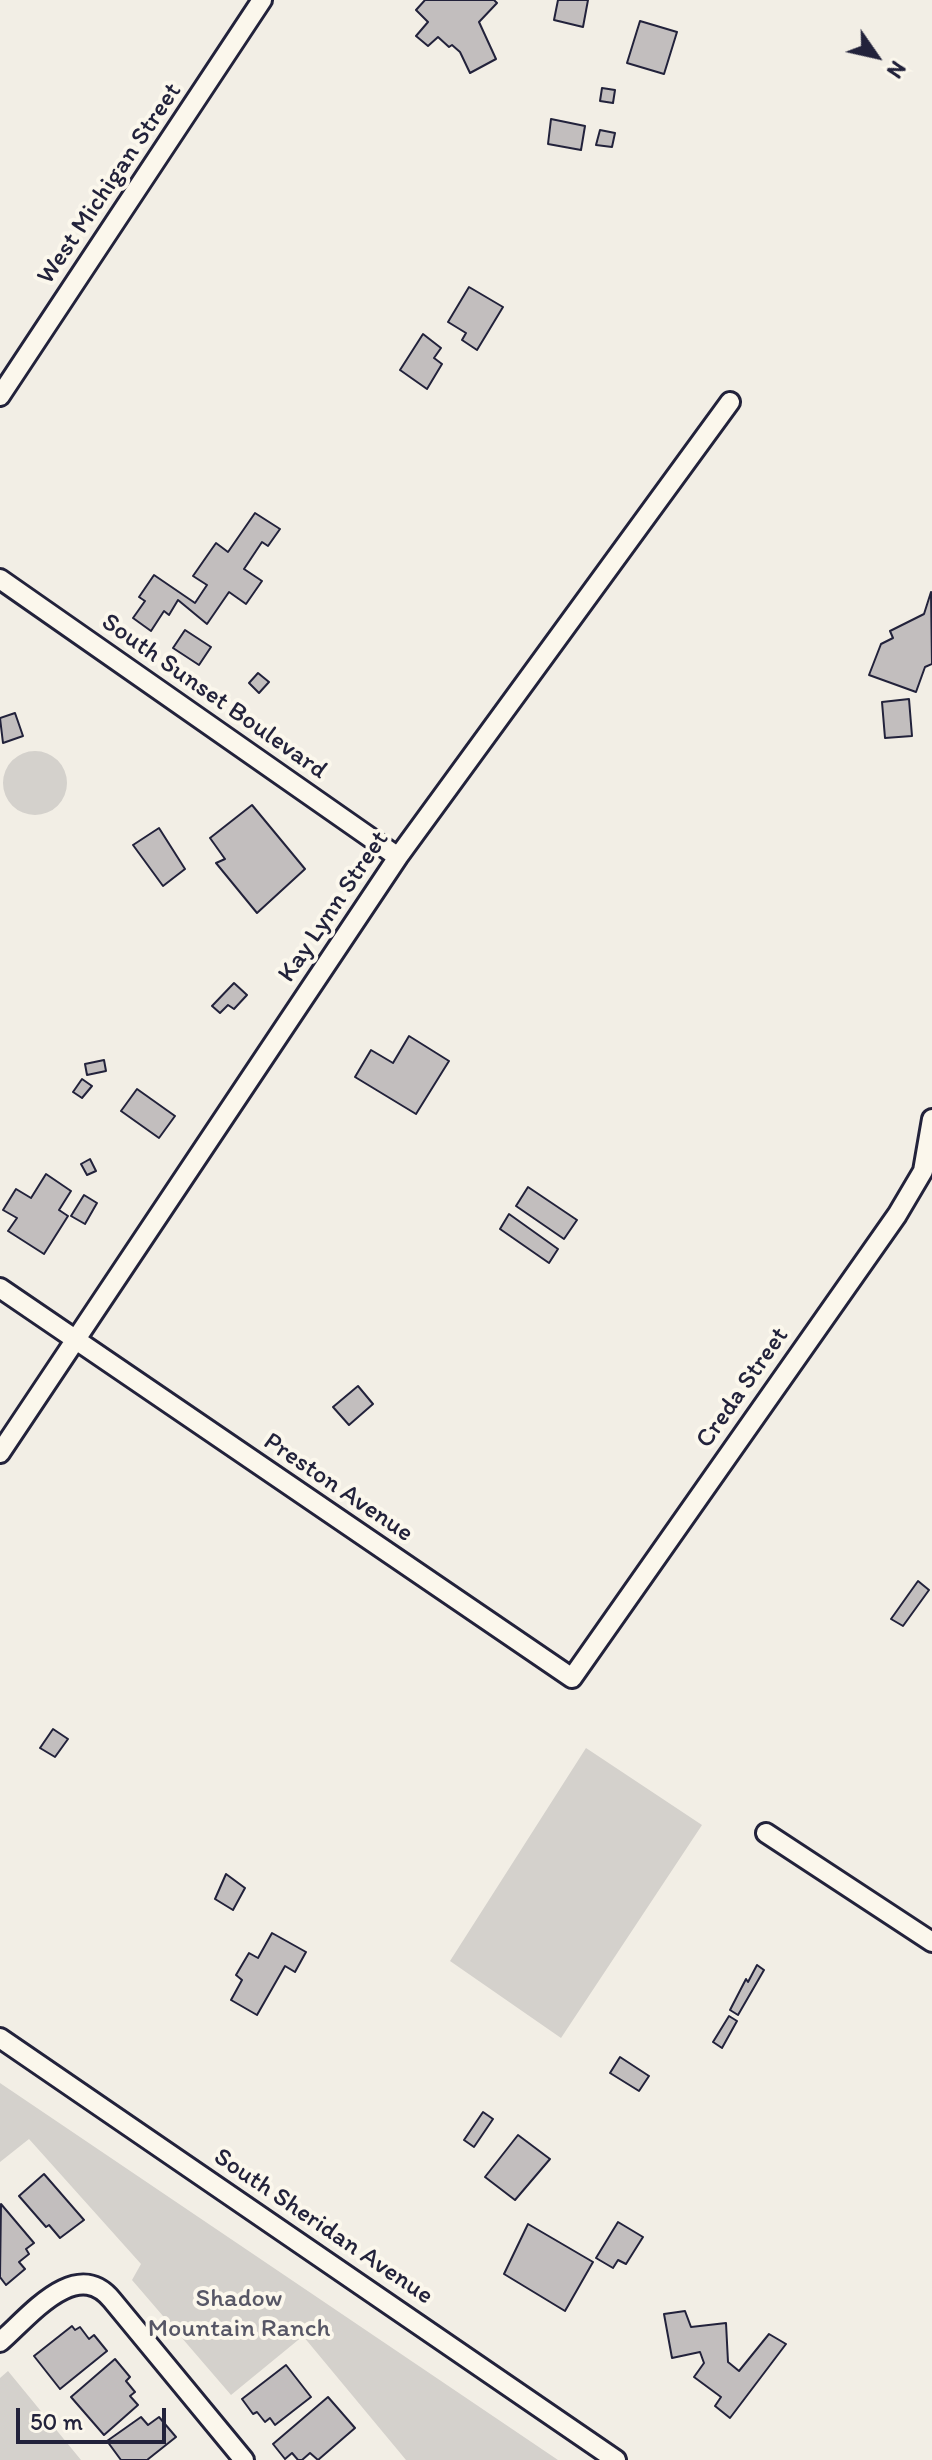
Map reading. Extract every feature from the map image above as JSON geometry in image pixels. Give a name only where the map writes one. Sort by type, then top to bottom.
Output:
[{"type":"street","name":"West Michigan Street","points":[[0,396],[262,0]]},
{"type":"street","name":"Kay Lynn Street","points":[[0,1453],[398,857],[730,402]]},
{"type":"street","name":"South Sunset Boulevard","points":[[0,579],[398,857]]},
{"type":"street","name":"Creda Street","points":[[572,1678],[897,1215],[923,1171],[932,1119]]},
{"type":"street","name":"Preston Avenue","points":[[0,1288],[572,1678]]},
{"type":"street","points":[[766,1833],[932,1942]]},
{"type":"street","name":"South Sheridan Avenue","points":[[0,2038],[616,2460]]},
{"type":"street","points":[[0,2342],[59,2291],[88,2276],[106,2293],[244,2460]]},
{"type":"green space","points":[[35,751],[53,757],[61,765],[67,783],[61,801],[53,809],[35,815],[17,809],[9,801],[3,783],[9,765],[17,757]]},
{"type":"green space","points":[[586,1748],[702,1825],[561,2038],[450,1961]]},
{"type":"green space","name":"Shadow Mountain Ranch","points":[[0,2083],[558,2460],[406,2460],[303,2336],[231,2395],[132,2280],[141,2264],[29,2139],[0,2162]]},
{"type":"green space","points":[[8,2371],[81,2460],[0,2460],[0,2378]]},
{"type":"building","points":[[425,0],[494,0],[497,3],[479,22],[496,59],[470,73],[460,52],[452,45],[449,47],[438,37],[428,46],[416,36],[428,22],[416,10]]},
{"type":"building","points":[[558,0],[588,0],[583,27],[554,20]]},
{"type":"building","points":[[640,21],[677,32],[664,74],[627,63]]},
{"type":"building","points":[[602,88],[615,90],[613,103],[600,101]]},
{"type":"building","points":[[551,119],[585,126],[581,150],[548,144]]},
{"type":"building","points":[[600,130],[615,133],[612,147],[596,145]]},
{"type":"building","points":[[469,287],[503,307],[477,350],[462,340],[466,333],[448,322]]},
{"type":"building","points":[[423,334],[441,348],[434,358],[442,364],[427,389],[400,370]]},
{"type":"building","points":[[255,513],[280,529],[268,546],[262,542],[244,569],[262,581],[246,604],[229,592],[207,624],[178,600],[169,615],[164,611],[151,631],[133,618],[145,601],[139,597],[154,575],[195,603],[207,585],[193,576],[216,543],[228,552]]},
{"type":"building","points":[[931,592],[932,664],[925,667],[916,692],[869,675],[881,644],[893,638],[890,631],[924,614]]},
{"type":"building","points":[[185,630],[211,647],[199,665],[173,648]]},
{"type":"building","points":[[258,673],[269,682],[259,693],[249,683]]},
{"type":"building","points":[[909,699],[912,736],[885,738],[882,702]]},
{"type":"building","points":[[15,713],[23,736],[3,743],[0,718]]},
{"type":"building","points":[[252,805],[305,869],[257,913],[216,863],[225,859],[210,838]]},
{"type":"building","points":[[159,828],[185,869],[163,886],[133,845]]},
{"type":"building","points":[[234,983],[247,995],[234,1009],[228,1005],[220,1013],[212,1006]]},
{"type":"building","points":[[409,1036],[449,1061],[416,1114],[355,1077],[371,1050],[393,1063]]},
{"type":"building","points":[[104,1060],[106,1071],[87,1075],[85,1064]]},
{"type":"building","points":[[82,1079],[92,1086],[82,1098],[73,1092]]},
{"type":"building","points":[[137,1089],[175,1116],[159,1138],[121,1111]]},
{"type":"building","points":[[90,1159],[96,1171],[87,1175],[81,1164]]},
{"type":"building","points":[[46,1174],[71,1191],[59,1210],[68,1216],[44,1254],[8,1231],[17,1218],[3,1210],[16,1189],[31,1198]]},
{"type":"building","points":[[528,1187],[577,1220],[564,1239],[516,1206]]},
{"type":"building","points":[[84,1195],[97,1203],[85,1224],[71,1216]]},
{"type":"building","points":[[509,1214],[558,1249],[549,1263],[500,1229]]},
{"type":"building","points":[[358,1386],[373,1404],[349,1425],[333,1407]]},
{"type":"building","points":[[918,1581],[929,1590],[903,1626],[891,1619]]},
{"type":"building","points":[[53,1729],[68,1739],[55,1757],[40,1748]]},
{"type":"building","points":[[226,1874],[245,1888],[233,1910],[215,1899]]},
{"type":"building","points":[[272,1933],[306,1952],[295,1972],[285,1966],[257,2015],[231,2000],[242,1980],[236,1975],[249,1953],[258,1958]]},
{"type":"building","points":[[757,1965],[764,1970],[738,2015],[730,2010]]},
{"type":"building","points":[[729,2016],[737,2021],[722,2048],[713,2042]]},
{"type":"building","points":[[620,2057],[649,2076],[639,2091],[610,2073]]},
{"type":"building","points":[[483,2112],[493,2119],[474,2147],[464,2140]]},
{"type":"building","points":[[518,2135],[550,2159],[515,2200],[485,2177]]},
{"type":"building","points":[[44,2174],[84,2220],[60,2238],[19,2196]]},
{"type":"building","points":[[1,2204],[34,2243],[26,2249],[29,2254],[19,2262],[25,2269],[6,2285],[0,2277]]},
{"type":"building","points":[[618,2222],[643,2237],[626,2264],[618,2260],[613,2268],[596,2258]]},
{"type":"building","points":[[528,2224],[593,2262],[565,2311],[504,2274]]},
{"type":"building","points":[[685,2311],[691,2327],[726,2323],[728,2362],[739,2371],[769,2334],[786,2344],[730,2418],[715,2406],[721,2397],[694,2377],[704,2363],[700,2352],[672,2358],[664,2314]]},
{"type":"building","points":[[72,2326],[75,2330],[80,2327],[89,2339],[94,2335],[107,2351],[60,2389],[34,2356]]},
{"type":"building","points":[[115,2359],[130,2377],[126,2381],[135,2392],[130,2396],[138,2405],[104,2435],[71,2397]]},
{"type":"building","points":[[286,2365],[311,2397],[275,2425],[270,2418],[265,2422],[257,2412],[253,2414],[242,2399]]},
{"type":"building","points":[[328,2397],[355,2428],[318,2460],[310,2453],[302,2460],[292,2453],[285,2459],[273,2444]]},
{"type":"building","points":[[141,2417],[148,2425],[159,2417],[176,2437],[147,2460],[121,2460],[107,2441]]}]
